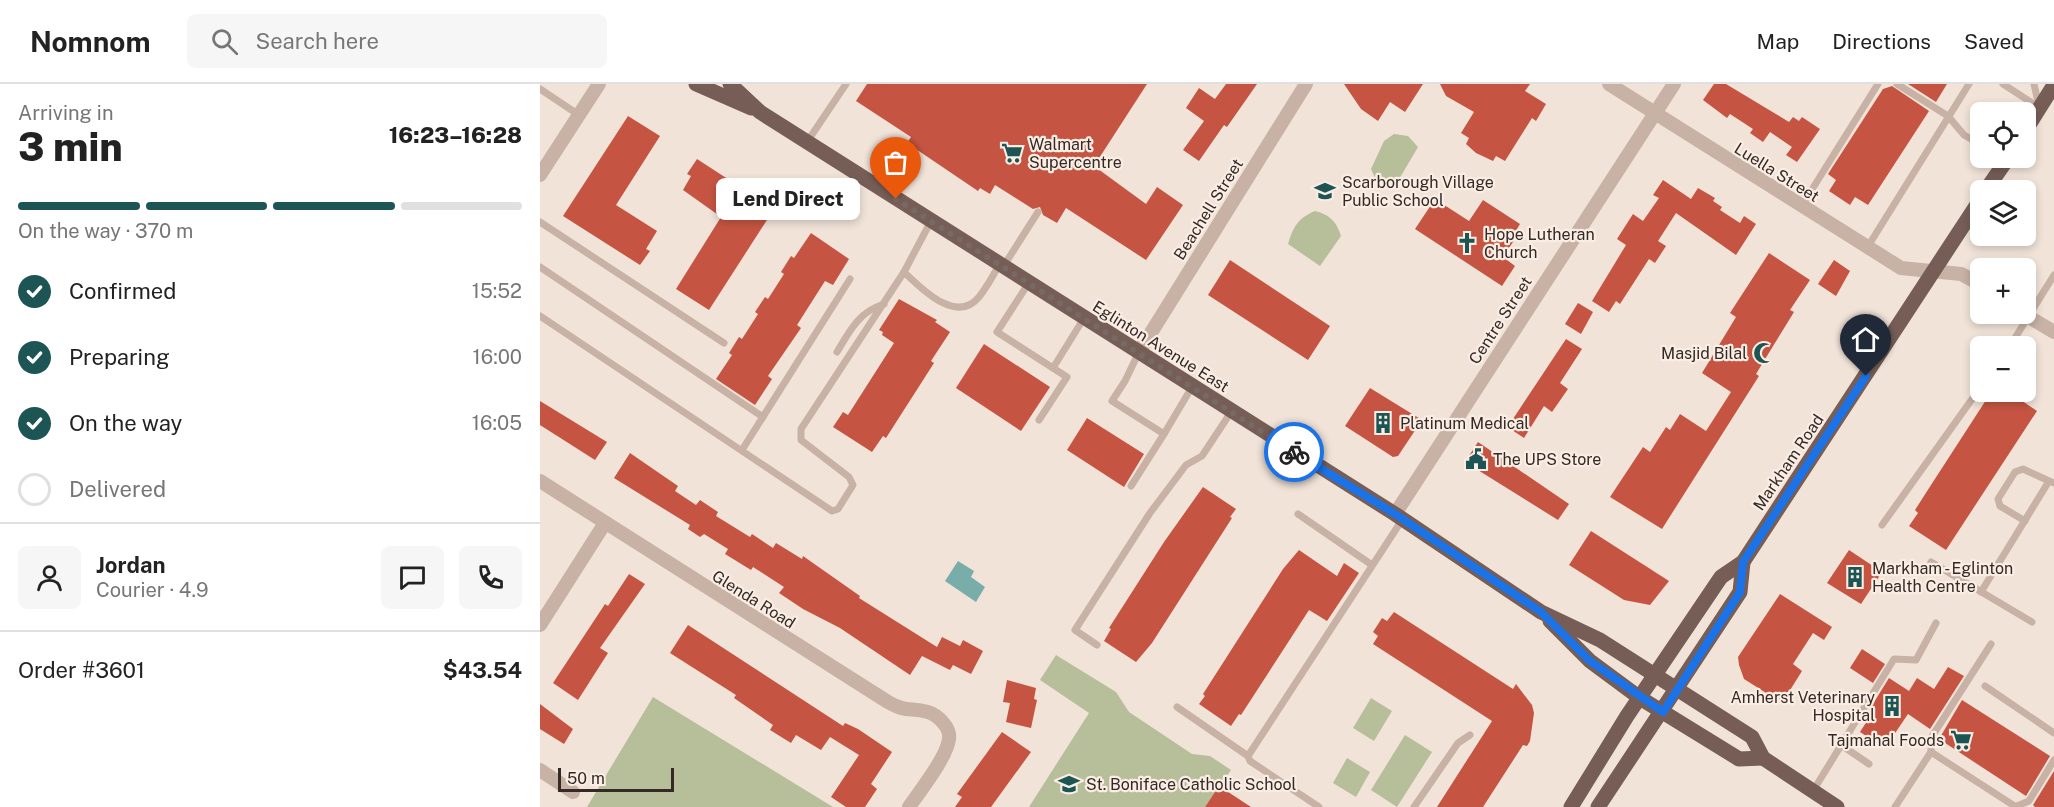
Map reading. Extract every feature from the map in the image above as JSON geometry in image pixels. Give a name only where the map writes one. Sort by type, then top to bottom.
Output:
[{"type":"main road","name":"Eglinton Avenue East","points":[[696,84],[760,112],[1028,284],[1399,517],[1541,612],[1600,640],[1752,737],[1763,758],[1838,807]]},
{"type":"main road","name":"Eglinton Avenue East","points":[[730,84],[760,112]]},
{"type":"main road","points":[[2036,114],[2054,86]]},
{"type":"main road","name":"Markham Road","points":[[1571,807],[1720,577],[1743,562],[1970,216]]},
{"type":"main road","name":"Markham Road","points":[[1598,807],[1663,712],[1740,592],[1743,562]]},
{"type":"main road","name":"Eglinton Avenue East","points":[[1541,612],[1590,661],[1640,698],[1739,759],[1763,758]]},
{"type":"street","points":[[540,175],[599,84]]},
{"type":"street","name":"Beachell Street","points":[[1138,352],[1306,84]]},
{"type":"street","name":"Luella Street","points":[[1609,84],[1801,207],[1902,268],[1961,274],[1970,279]]},
{"type":"street","name":"Centre Street","points":[[1399,517],[1674,84]]},
{"type":"street","points":[[2036,320],[2054,332]]},
{"type":"street","name":"Glenda Road","points":[[540,481],[903,711],[928,712],[937,716],[950,736],[941,758],[909,807]]},
{"type":"street","points":[[540,625],[605,523]]},
{"type":"street","points":[[540,770],[573,792]]},
{"type":"lane","points":[[807,142],[846,84]]},
{"type":"lane","points":[[1801,207],[1878,84]]},
{"type":"lane","points":[[1897,84],[1948,116],[1964,135],[1970,138]]},
{"type":"lane","points":[[1867,248],[1969,84]]},
{"type":"lane","points":[[2003,84],[2040,108]]},
{"type":"lane","points":[[2034,84],[2040,108]]},
{"type":"lane","points":[[540,89],[579,115]]},
{"type":"lane","points":[[904,272],[944,304],[960,307],[978,299],[1038,212]]},
{"type":"lane","points":[[540,316],[832,511],[837,509],[853,485],[849,477],[801,440],[801,429],[904,272],[931,221]]},
{"type":"lane","points":[[540,222],[724,343]]},
{"type":"lane","points":[[540,267],[763,417]]},
{"type":"lane","points":[[2036,300],[2054,275]]},
{"type":"lane","points":[[742,450],[850,279]]},
{"type":"lane","points":[[1028,284],[997,332],[1067,377],[1039,420]]},
{"type":"lane","points":[[837,352],[857,318],[870,309],[884,304]]},
{"type":"lane","points":[[1053,368],[1084,318]]},
{"type":"lane","points":[[1138,352],[1125,381],[1112,401],[1164,434]]},
{"type":"lane","points":[[1131,486],[1192,387]]},
{"type":"lane","points":[[1882,525],[1970,402]]},
{"type":"lane","points":[[1097,645],[1075,630],[1150,513],[1186,465],[1202,456],[1231,412]]},
{"type":"lane","points":[[1981,592],[2051,482],[2022,469],[2015,472],[1998,499],[2000,506],[2025,521]]},
{"type":"lane","points":[[1298,514],[1372,565]]},
{"type":"lane","points":[[1248,756],[1372,565],[1399,517]]},
{"type":"lane","points":[[1931,562],[2032,622]]},
{"type":"lane","points":[[1813,790],[1894,659],[1916,660],[1936,623]]},
{"type":"lane","points":[[1895,807],[1931,752],[1931,738],[1991,644]]},
{"type":"lane","points":[[1985,686],[2054,733]]},
{"type":"lane","points":[[1177,707],[1248,756],[1250,761],[1319,807]]},
{"type":"lane","points":[[1414,807],[1458,743],[1470,735]]},
{"type":"lane","points":[[1841,745],[1869,764]]},
{"type":"lane","points":[[1931,752],[2016,807],[2029,801],[2054,760]]},
{"type":"green space","points":[[1394,134],[1408,136],[1418,147],[1398,181],[1388,188],[1377,182],[1371,169],[1384,141]]},
{"type":"green space","points":[[1315,211],[1332,219],[1341,236],[1320,266],[1288,244],[1297,224]]},
{"type":"green space","points":[[1056,655],[1116,692],[1129,712],[1192,754],[1210,756],[1231,770],[1205,807],[1029,807],[1089,713],[1040,680]]},
{"type":"green space","points":[[653,697],[833,807],[587,807]]},
{"type":"green space","points":[[1371,698],[1392,711],[1374,741],[1353,728]]},
{"type":"green space","points":[[1405,735],[1432,752],[1397,807],[1371,790]]},
{"type":"green space","points":[[1347,758],[1370,772],[1356,797],[1333,783]]},
{"type":"water","points":[[958,561],[974,571],[971,577],[985,587],[976,602],[945,581]]},
{"type":"building","name":"Walmart Supercentre","points":[[867,84],[1147,84],[1094,166],[1146,204],[1157,187],[1183,205],[1146,260],[1066,208],[1057,223],[1043,215],[1040,207],[1033,209],[995,185],[990,194],[980,188],[978,191],[907,143],[911,137],[856,101]]},
{"type":"building","points":[[1226,84],[1257,84],[1227,127],[1224,125],[1199,161],[1183,150],[1204,121],[1186,108],[1199,88],[1215,99]]},
{"type":"building","points":[[1344,84],[1423,84],[1405,112],[1390,102],[1378,121],[1361,109]]},
{"type":"building","points":[[1440,84],[1530,84],[1525,91],[1546,104],[1536,121],[1532,118],[1505,161],[1496,156],[1493,161],[1476,153],[1466,144],[1469,138],[1461,133],[1474,112],[1446,96]]},
{"type":"building","points":[[1714,84],[1726,84],[1789,122],[1793,117],[1799,121],[1802,117],[1820,129],[1797,162],[1786,155],[1792,147],[1770,132],[1763,142],[1750,133],[1753,129],[1730,114],[1727,118],[1703,100]]},
{"type":"building","points":[[1908,84],[1947,84],[1936,102]]},
{"type":"building","points":[[1892,86],[1929,111],[1868,205],[1855,197],[1850,205],[1829,191],[1836,180],[1828,174],[1883,89]]},
{"type":"building","points":[[628,116],[660,136],[616,205],[657,231],[646,249],[650,251],[640,265],[563,216]]},
{"type":"building","points":[[697,159],[774,209],[709,310],[676,289],[721,217],[683,190],[691,176],[687,174]]},
{"type":"building","points":[[1663,180],[1691,199],[1698,188],[1715,198],[1713,201],[1722,207],[1720,210],[1740,223],[1744,216],[1756,224],[1736,255],[1676,213],[1658,241],[1666,246],[1655,263],[1649,259],[1620,304],[1616,301],[1609,312],[1592,301],[1626,245],[1617,239],[1633,214],[1643,221],[1659,198],[1653,195]]},
{"type":"building","name":"Hope Lutheran Church","points":[[1435,199],[1469,221],[1483,200],[1520,224],[1514,234],[1517,236],[1503,257],[1515,266],[1502,286],[1415,229]]},
{"type":"building","points":[[811,233],[849,259],[833,285],[825,281],[797,325],[801,328],[768,376],[772,379],[755,405],[716,379],[732,355],[729,353],[739,337],[742,339],[758,314],[755,312],[765,297],[768,299],[784,274],[781,272],[791,256],[794,258]]},
{"type":"building","points":[[1769,253],[1810,280],[1790,310],[1794,312],[1756,374],[1759,376],[1662,529],[1610,497],[1643,447],[1650,452],[1666,427],[1670,430],[1680,414],[1706,431],[1731,392],[1702,373],[1736,317],[1730,313]]},
{"type":"building","points":[[1230,260],[1330,326],[1308,360],[1208,295]]},
{"type":"building","points":[[1834,260],[1850,271],[1836,296],[1818,284]]},
{"type":"building","points":[[899,299],[937,320],[935,322],[950,332],[931,361],[934,363],[886,438],[883,436],[872,452],[833,427],[843,412],[848,415],[894,343],[882,335],[883,332],[879,330]]},
{"type":"building","points":[[1578,303],[1593,312],[1581,334],[1565,324]]},
{"type":"building","points":[[1566,339],[1582,349],[1560,383],[1568,389],[1552,412],[1544,406],[1524,438],[1509,428],[1509,425]]},
{"type":"building","points":[[984,344],[1050,387],[1021,431],[956,388]]},
{"type":"building","name":"Platinum Medical","points":[[1370,388],[1422,420],[1398,456],[1393,457],[1345,426]]},
{"type":"building","points":[[540,401],[607,442],[595,460],[540,425]]},
{"type":"building","points":[[1985,402],[2024,402],[2037,411],[1946,550],[1909,526],[1918,513],[1915,510]]},
{"type":"building","points":[[1087,418],[1144,454],[1124,487],[1067,450]]},
{"type":"building","points":[[1478,442],[1569,504],[1558,520],[1465,462]]},
{"type":"building","points":[[630,453],[678,486],[675,491],[696,505],[700,500],[718,512],[716,516],[750,537],[752,534],[773,548],[776,543],[802,559],[803,556],[860,596],[859,598],[937,647],[942,637],[960,646],[963,640],[983,651],[971,674],[953,665],[950,670],[922,656],[910,675],[840,628],[803,609],[779,593],[784,587],[753,567],[751,570],[725,554],[728,549],[704,534],[700,537],[688,529],[690,525],[614,478]]},
{"type":"building","points":[[1203,487],[1236,509],[1152,643],[1136,662],[1104,641],[1111,629],[1109,628],[1164,542]]},
{"type":"building","points":[[1591,531],[1669,581],[1650,605],[1624,600],[1569,565]]},
{"type":"building","points":[[1299,550],[1337,576],[1344,563],[1359,573],[1327,621],[1309,610],[1241,715],[1239,714],[1231,726],[1199,704],[1205,696],[1203,694],[1283,569]]},
{"type":"building","name":"Markham - Eglinton Health Centre","points":[[1849,550],[1882,572],[1861,604],[1827,583]]},
{"type":"building","points":[[629,574],[645,584],[600,648],[608,653],[578,700],[553,683],[605,604],[608,606]]},
{"type":"building","points":[[1780,594],[1832,627],[1824,640],[1813,633],[1793,664],[1802,671],[1782,703],[1744,679],[1738,657]]},
{"type":"building","points":[[1394,612],[1513,689],[1516,684],[1532,705],[1534,713],[1530,741],[1527,746],[1523,745],[1483,807],[1437,807],[1492,721],[1373,644],[1378,636],[1373,632],[1382,618],[1387,621]]},
{"type":"building","points":[[688,625],[843,726],[845,723],[858,729],[892,752],[871,784],[877,789],[865,807],[846,807],[831,797],[859,755],[830,737],[821,750],[796,735],[791,743],[770,730],[773,725],[734,698],[736,695],[670,653]]},
{"type":"building","points":[[1862,649],[1885,664],[1873,683],[1850,668]]},
{"type":"building","points":[[1948,667],[1964,676],[1930,729],[1908,714],[1885,748],[1860,732],[1869,718],[1866,715],[1889,678],[1909,691],[1917,678],[1934,689]]},
{"type":"building","points":[[1007,680],[1036,688],[1034,699],[1037,700],[1031,728],[1006,722],[1010,703],[1003,702]]},
{"type":"building","points":[[1962,700],[2050,756],[2026,796],[1939,739]]},
{"type":"building","points":[[540,704],[573,729],[564,744],[540,729]]},
{"type":"building","points":[[1002,732],[1031,752],[991,807],[955,807],[962,797],[957,794]]},
{"type":"building","points":[[2054,771],[2054,807],[2035,807],[2033,805]]},
{"type":"building","points":[[1219,786],[1251,807],[1205,807]]},
{"type":"way so far","points":[[896,199],[1294,452]]},
{"type":"place","name":"Walmart Supercentre","points":[[1012,153]]},
{"type":"place","name":"Scarborough Village Public School","points":[[1325,191]]},
{"type":"place","name":"Lend Direct","points":[[896,199]]},
{"type":"place","name":"Hope Lutheran Church","points":[[1467,243]]},
{"type":"place","name":"Masjid Bilal","points":[[1764,353]]},
{"type":"place","name":"Platinum Medical","points":[[1383,423]]},
{"type":"place","name":"The UPS Store","points":[[1476,459]]},
{"type":"place","name":"Markham - Eglinton Health Centre","points":[[1855,577]]},
{"type":"place","name":"Amherst Veterinary Hospital","points":[[1892,706]]},
{"type":"place","name":"Tajmahal Foods","points":[[1961,740]]},
{"type":"place","name":"St. Boniface Catholic School","points":[[1069,784]]},
{"type":"route","points":[[1294,452],[1395,514],[1541,612],[1590,661],[1663,712],[1740,592],[1743,562],[1866,376]]}]
